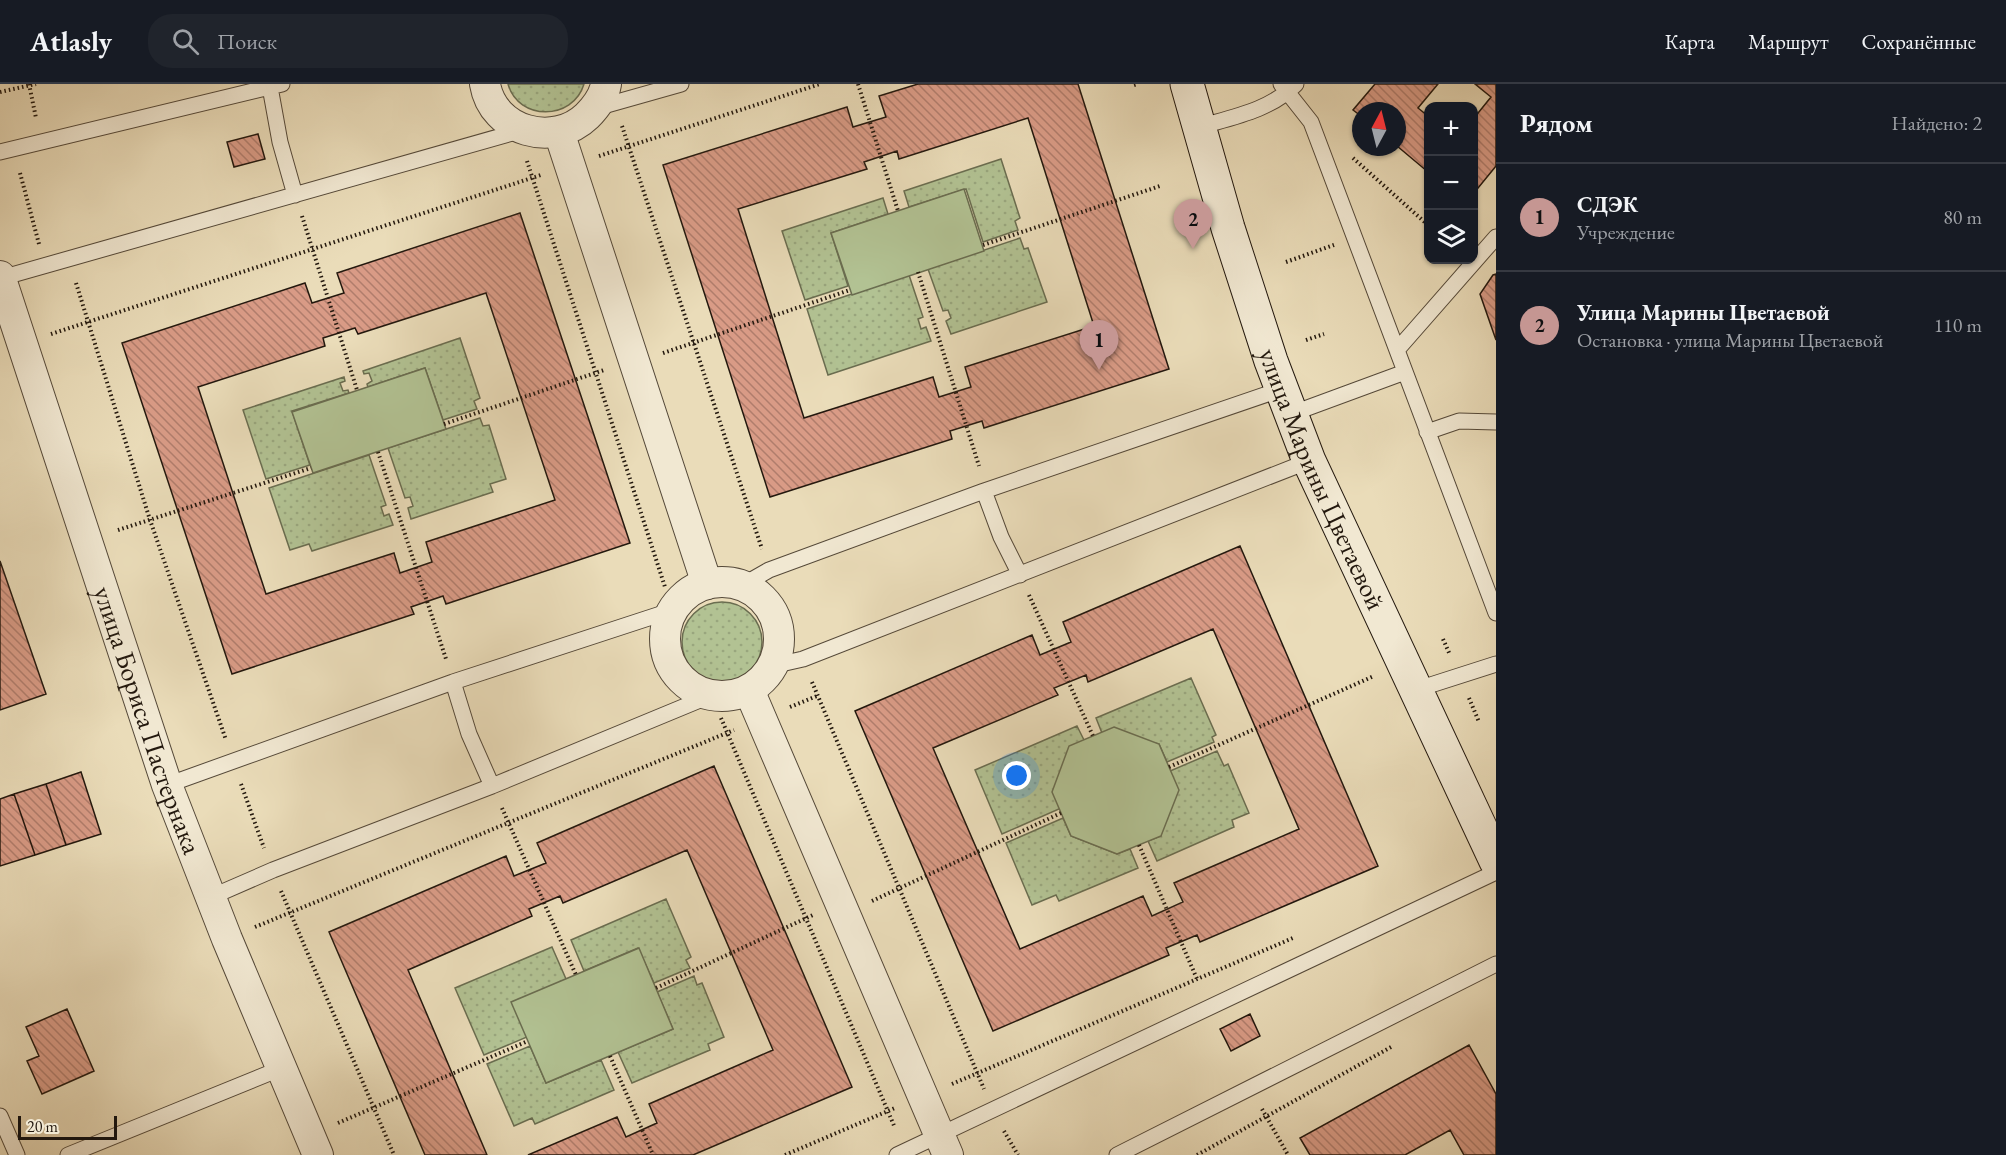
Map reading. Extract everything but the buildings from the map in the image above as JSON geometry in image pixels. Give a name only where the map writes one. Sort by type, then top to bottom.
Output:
[{"type":"street","points":[[485,84],[493,106],[507,120],[521,130],[543,134],[559,132],[581,122],[606,98]]},
{"type":"street","name":"улица Марины Цветаевой","points":[[1187,84],[1228,228],[1286,402],[1310,461],[1496,861]]},
{"type":"street","points":[[559,132],[707,584]]},
{"type":"street","name":"улица Бориса Пастернака","points":[[0,277],[167,785],[226,939],[314,1145]]},
{"type":"street","points":[[724,582],[741,586],[758,596],[771,610],[778,628],[778,647],[772,666],[762,679],[748,690],[731,696],[712,695],[694,690],[680,678],[670,663],[665,645],[666,627],[673,610],[682,598],[707,584],[724,582]]},
{"type":"street","points":[[748,690],[944,1145]]},
{"type":"lane","points":[[606,98],[681,84]]},
{"type":"lane","points":[[6,151],[276,85],[280,142],[294,195]]},
{"type":"lane","points":[[1199,127],[1262,108],[1288,87],[1311,122],[1496,613]]},
{"type":"lane","points":[[0,277],[46,266],[521,130]]},
{"type":"lane","points":[[1397,350],[1496,237]]},
{"type":"lane","points":[[741,586],[769,570],[984,491],[1286,402],[1405,372]]},
{"type":"lane","points":[[1427,432],[1459,421],[1496,422]]},
{"type":"lane","points":[[772,666],[803,659],[1310,461]]},
{"type":"lane","points":[[984,491],[1001,537],[1020,575]]},
{"type":"lane","points":[[167,785],[453,682],[673,610]]},
{"type":"lane","points":[[1409,676],[1496,664]]},
{"type":"lane","points":[[453,682],[469,734],[492,786]]},
{"type":"lane","points":[[211,897],[273,870],[492,786],[712,695]]},
{"type":"lane","points":[[901,1153],[944,1145],[993,1110],[1496,872]]},
{"type":"lane","points":[[1118,1155],[1496,964]]},
{"type":"lane","points":[[68,1155],[282,1068]]},
{"type":"lane","points":[[0,1116],[17,1155]]},
{"type":"path","points":[[0,92],[36,84]]},
{"type":"path","points":[[22,344],[820,84]]},
{"type":"path","points":[[858,84],[898,211]]},
{"type":"path","points":[[29,85],[41,143]]},
{"type":"path","points":[[606,98],[628,147],[769,570]]},
{"type":"path","points":[[1311,122],[1424,221]]},
{"type":"path","points":[[521,130],[532,178],[673,610]]},
{"type":"path","points":[[6,151],[46,266]]},
{"type":"path","points":[[983,245],[1160,186]]},
{"type":"path","points":[[294,195],[357,390]]},
{"type":"path","points":[[1286,262],[1355,237]]},
{"type":"path","points":[[68,259],[150,520],[233,761],[273,870],[394,1155]]},
{"type":"path","points":[[918,272],[977,458],[984,491]]},
{"type":"path","points":[[1306,340],[1324,334]]},
{"type":"path","points":[[378,452],[453,682]]},
{"type":"path","points":[[86,540],[311,468]]},
{"type":"path","points":[[1020,575],[1093,736]]},
{"type":"path","points":[[803,659],[993,1110],[1018,1155]]},
{"type":"path","points":[[1169,767],[1409,676]]},
{"type":"path","points":[[712,695],[888,1111],[901,1153]]},
{"type":"path","points":[[226,939],[727,733]]},
{"type":"path","points":[[492,786],[576,975]]},
{"type":"path","points":[[656,988],[806,918],[898,889],[1061,813]]},
{"type":"path","points":[[1139,845],[1210,1008]]},
{"type":"path","points":[[785,1155],[1295,937]]},
{"type":"path","points":[[314,1145],[374,1107],[528,1041]]},
{"type":"path","points":[[1197,1155],[1402,1041]]},
{"type":"path","points":[[610,1056],[653,1155]]},
{"type":"path","points":[[1249,1088],[1288,1155]]},
{"type":"green space","points":[[508,84],[584,84],[578,96],[569,105],[546,112],[523,105],[514,96]]},
{"type":"green space","points":[[1001,159],[1020,218],[1015,221],[1018,230],[983,242],[966,189],[909,207],[904,191]]},
{"type":"green space","points":[[964,189],[984,251],[852,295],[831,233]]},
{"type":"green space","points":[[883,198],[888,214],[831,233],[848,286],[805,300],[782,231]]},
{"type":"green space","points":[[1020,238],[1024,249],[1028,248],[1047,302],[951,334],[946,321],[951,318],[948,310],[943,311],[928,269]]},
{"type":"green space","points":[[909,275],[923,317],[918,319],[921,329],[926,327],[931,341],[828,375],[807,309]]},
{"type":"green space","points":[[460,338],[480,398],[474,401],[477,409],[443,420],[425,368],[368,387],[367,384],[372,381],[369,373],[364,374],[363,371]]},
{"type":"green space","points":[[425,368],[446,429],[313,473],[292,412]]},
{"type":"green space","points":[[344,377],[345,381],[340,383],[343,391],[348,390],[349,393],[292,411],[310,465],[266,479],[243,410]]},
{"type":"green space","points":[[480,418],[483,426],[489,425],[506,479],[490,484],[493,492],[411,519],[408,508],[413,506],[410,497],[405,498],[388,448]]},
{"type":"green space","points":[[369,455],[386,505],[381,507],[384,516],[389,514],[393,525],[312,551],[309,544],[290,550],[269,488]]},
{"type":"green space","points":[[722,602],[737,605],[750,614],[759,627],[762,642],[759,657],[750,670],[737,679],[722,682],[707,679],[694,670],[685,657],[682,642],[685,627],[694,614],[707,605]]},
{"type":"green space","points":[[1191,678],[1216,735],[1212,737],[1214,742],[1167,762],[1159,744],[1102,733],[1096,718]]},
{"type":"green space","points":[[1077,726],[1084,740],[1059,809],[1002,834],[975,770]]},
{"type":"green space","points":[[1114,727],[1159,744],[1179,790],[1161,836],[1117,854],[1071,836],[1052,792],[1069,746]]},
{"type":"green space","points":[[1217,751],[1224,766],[1228,764],[1249,813],[1232,820],[1234,827],[1157,861],[1148,841],[1161,836],[1170,771]]},
{"type":"green space","points":[[1063,818],[1071,836],[1117,854],[1130,849],[1138,868],[1059,901],[1056,895],[1032,905],[1006,843]]},
{"type":"green space","points":[[666,899],[691,957],[686,960],[690,968],[654,983],[638,948],[584,971],[571,940]]},
{"type":"green space","points":[[552,947],[566,979],[527,1037],[484,1055],[455,988]]},
{"type":"green space","points":[[639,948],[673,1029],[546,1083],[511,1002]]},
{"type":"green space","points":[[694,976],[697,985],[702,983],[724,1037],[708,1044],[710,1050],[632,1083],[618,1052],[673,1029],[657,992]]},
{"type":"green space","points":[[530,1046],[546,1083],[601,1060],[614,1090],[535,1124],[532,1118],[514,1126],[487,1064]]},
{"type":"place","name":"Улица Марины Цветаевой","points":[[1193,249]]},
{"type":"place","name":"СДЭК","points":[[1099,370]]}]
